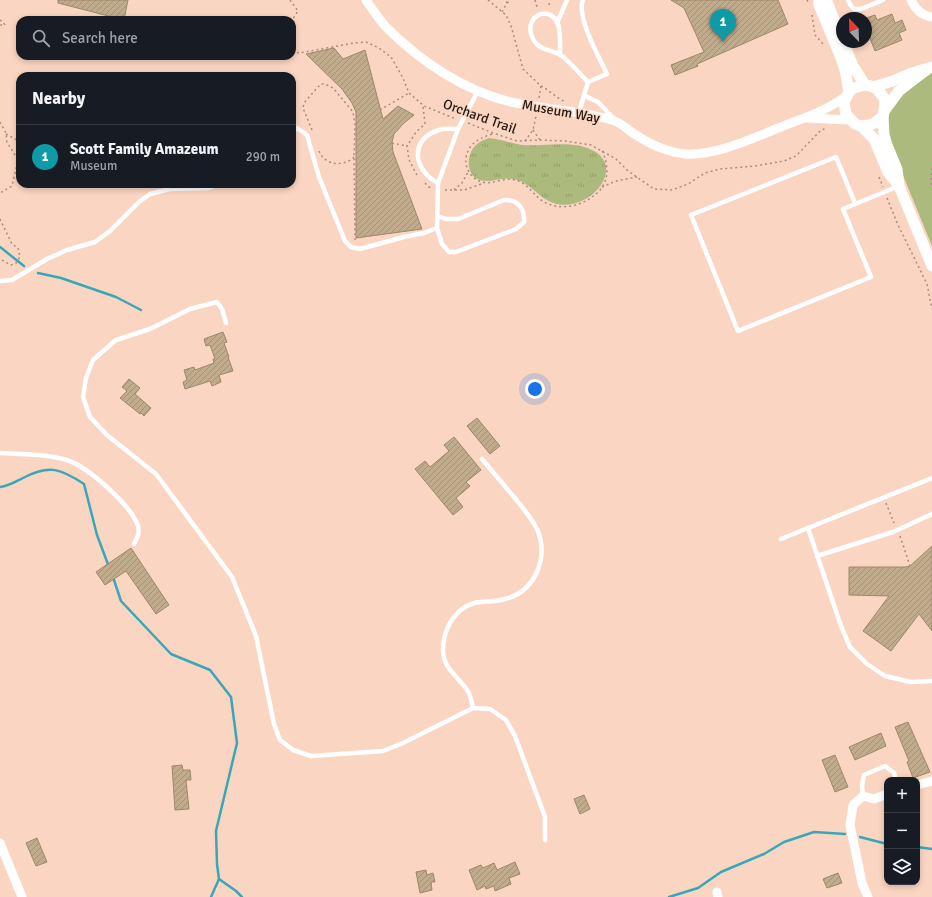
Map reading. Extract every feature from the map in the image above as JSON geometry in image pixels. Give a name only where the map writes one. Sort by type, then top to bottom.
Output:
[{"type":"street","name":"Museum Way","points":[[366,0],[385,26],[408,46],[445,74],[478,91],[511,102],[579,112],[615,121],[654,146],[670,152],[686,154],[703,153],[724,148],[803,118],[850,120]]},
{"type":"street","points":[[823,0],[827,2],[836,24]]},
{"type":"street","points":[[911,0],[915,8],[920,13],[932,17]]},
{"type":"street","points":[[814,2],[819,5],[841,58],[845,70],[848,94],[844,102],[844,108],[850,120],[855,124],[861,126],[873,124],[884,113],[899,91],[931,67]]},
{"type":"street","points":[[846,48],[853,66],[869,86],[881,93],[884,98],[884,135],[897,169],[899,186],[932,266]]},
{"type":"street","points":[[803,118],[828,108],[854,88],[893,81],[931,67]]},
{"type":"street","points":[[861,126],[874,140],[888,172],[899,186]]},
{"type":"street","points":[[920,784],[932,781]]},
{"type":"street","points":[[868,897],[862,883],[850,825],[853,804],[863,796],[874,799],[884,795]]},
{"type":"street","points":[[0,843],[22,897]]},
{"type":"lane","points":[[557,23],[567,0]]},
{"type":"lane","points":[[583,0],[581,6],[585,24],[607,74],[588,82]]},
{"type":"lane","points":[[848,0],[854,9],[861,9],[883,0]]},
{"type":"lane","points":[[560,54],[559,29],[557,23],[552,16],[544,13],[538,14],[533,18],[530,32],[536,44],[549,51],[560,54],[588,82]]},
{"type":"lane","points":[[579,112],[588,82]]},
{"type":"lane","points":[[438,216],[446,219],[458,219],[504,200],[512,199],[518,204],[524,215],[524,222],[516,228],[456,252],[449,252],[442,244],[438,228],[438,216],[438,189],[438,183],[458,129],[478,91]]},
{"type":"lane","points":[[585,96],[598,102],[615,121]]},
{"type":"lane","points":[[296,129],[297,128],[307,135],[319,177],[345,241],[351,247],[360,249],[438,228]]},
{"type":"lane","points":[[438,183],[430,179],[418,162],[417,152],[420,143],[426,137],[440,130],[458,129]]},
{"type":"lane","points":[[854,203],[836,156],[691,215],[738,331],[871,277],[843,208],[899,186]]},
{"type":"lane","points":[[0,281],[12,280],[47,259],[67,250],[94,242],[110,231],[139,202],[150,194],[170,189],[208,188]]},
{"type":"lane","points":[[226,323],[222,309],[217,302],[190,309],[150,329],[116,340],[93,360],[86,378],[83,397],[90,417],[107,435],[156,474],[232,577],[256,636],[274,724],[280,740],[293,750],[311,756],[383,751],[403,743],[474,708],[490,709],[506,720],[515,736],[545,817],[545,840]]},
{"type":"lane","points":[[0,453],[48,456],[69,461],[85,471],[106,486],[124,504],[138,527],[139,536],[134,544]]},
{"type":"lane","points":[[474,708],[468,693],[445,664],[442,652],[445,631],[450,622],[465,607],[474,603],[505,599],[524,589],[538,570],[542,558],[541,541],[529,516],[482,459]]},
{"type":"lane","points":[[782,539],[932,478]]},
{"type":"lane","points":[[817,556],[898,531],[932,514]]},
{"type":"lane","points":[[808,528],[840,626],[850,647],[867,664],[885,676],[911,682],[932,681]]},
{"type":"lane","points":[[863,796],[864,775],[885,766],[894,774],[895,777]]},
{"type":"path","points":[[290,0],[298,11],[295,16]]},
{"type":"path","points":[[488,0],[506,15],[511,26],[523,69],[541,86],[550,90],[561,100],[568,102]]},
{"type":"path","points":[[502,12],[507,3],[511,0]]},
{"type":"path","points":[[535,0],[537,6]]},
{"type":"path","points":[[549,5],[550,0]]},
{"type":"path","points":[[807,0],[814,2]]},
{"type":"path","points":[[811,9],[812,25],[815,35],[826,47]]},
{"type":"path","points":[[0,20],[5,25],[0,26]]},
{"type":"path","name":"Orchard Trail","points":[[296,52],[299,53],[366,42],[380,48],[391,56],[409,93],[423,105],[462,122],[517,141],[565,141],[591,145],[616,159],[622,166],[654,189],[672,190],[688,184],[705,173],[720,169],[755,166],[784,161],[796,156],[821,130],[831,128]]},
{"type":"path","points":[[314,136],[303,105],[321,84],[325,84],[333,88],[353,112],[355,125],[355,248]]},
{"type":"path","points":[[525,141],[533,130],[541,86]]},
{"type":"path","points":[[380,110],[409,93]]},
{"type":"path","points":[[420,178],[409,160],[407,146],[416,132],[425,124],[423,105]]},
{"type":"path","points":[[0,122],[6,133],[8,142],[16,155]]},
{"type":"path","points":[[533,130],[540,140]]},
{"type":"path","points":[[6,133],[16,139]]},
{"type":"path","points":[[484,183],[476,180],[468,172],[466,162],[467,152],[478,139],[493,133]]},
{"type":"path","points":[[392,143],[407,146]]},
{"type":"path","points":[[319,150],[324,158],[339,164],[350,162],[354,157]]},
{"type":"path","points":[[425,183],[429,187],[438,189],[464,190],[484,183],[506,179],[516,180],[525,185],[544,201],[564,207],[576,205],[587,201],[604,184],[608,168],[602,150]]},
{"type":"path","points":[[932,168],[932,187]]},
{"type":"path","points":[[0,193],[12,186],[16,171]]},
{"type":"path","points":[[454,190],[462,183],[468,172]]},
{"type":"path","points":[[877,173],[898,225],[927,284],[932,309]]},
{"type":"path","points":[[601,188],[616,180],[637,177]]},
{"type":"path","points":[[0,219],[12,244],[18,248],[20,257],[16,263],[12,265],[0,260]]},
{"type":"path","points":[[884,497],[910,566]]},
{"type":"green space","points":[[932,73],[932,246],[891,146],[887,123],[891,108],[905,92]]},
{"type":"green space","points":[[489,138],[522,145],[568,144],[586,147],[594,151],[604,160],[606,171],[603,182],[595,192],[584,200],[570,204],[555,204],[517,180],[506,178],[486,181],[477,179],[473,176],[469,168],[471,152],[480,142]]},
{"type":"building","points":[[58,0],[128,0],[125,16],[108,16],[58,3]]},
{"type":"building","points":[[671,0],[778,0],[788,24],[697,64],[698,66],[675,75],[671,65],[704,52],[684,8]]},
{"type":"building","points":[[892,14],[895,23],[902,20],[906,30],[899,33],[902,40],[875,51],[872,43],[872,16],[875,15],[877,20]]},
{"type":"building","points":[[334,48],[343,59],[365,50],[383,119],[398,106],[414,115],[394,134],[392,142],[393,152],[422,229],[356,238],[356,112],[352,103],[342,89],[306,54]]},
{"type":"building","points":[[223,332],[227,342],[224,343],[233,371],[219,375],[221,382],[212,386],[210,381],[185,389],[183,382],[187,380],[184,370],[194,367],[195,370],[214,363],[213,359],[215,359],[210,345],[206,346],[204,339]]},
{"type":"building","points":[[129,379],[140,388],[135,394],[151,408],[144,416],[120,398],[127,391],[122,387]]},
{"type":"building","points":[[477,418],[500,446],[490,454],[467,426]]},
{"type":"building","points":[[454,437],[481,470],[466,482],[470,486],[456,498],[463,507],[453,515],[415,469],[425,461],[430,467],[449,451],[444,445]]},
{"type":"building","points":[[932,546],[932,631],[919,614],[891,651],[863,631],[889,596],[849,595],[849,567],[910,566]]},
{"type":"building","points":[[131,548],[169,605],[156,614],[126,571],[105,585],[96,572]]},
{"type":"building","points":[[908,722],[930,772],[913,777],[907,762],[909,761],[895,727]]},
{"type":"building","points":[[881,733],[886,746],[855,760],[849,747]]},
{"type":"building","points":[[835,755],[848,787],[835,792],[822,760]]},
{"type":"building","points":[[182,765],[183,770],[190,770],[191,780],[186,780],[189,809],[175,810],[172,766]]},
{"type":"building","points":[[584,795],[590,809],[580,814],[574,799]]},
{"type":"building","points":[[37,838],[47,862],[36,866],[26,843]]},
{"type":"building","points":[[515,862],[520,874],[509,878],[511,884],[495,891],[494,886],[486,889],[485,886],[477,890],[469,870],[481,865],[483,868],[494,863],[497,870]]},
{"type":"building","points":[[426,870],[427,875],[433,873],[435,882],[431,882],[432,890],[420,893],[416,872]]},
{"type":"building","points":[[838,873],[842,883],[827,888],[823,879]]},
{"type":"waterway","points":[[0,247],[24,266]]},
{"type":"waterway","points":[[38,273],[61,278],[116,297],[141,310]]},
{"type":"waterway","points":[[0,487],[9,485],[32,474],[48,470],[62,472],[84,484],[97,535],[109,567]]},
{"type":"waterway","points":[[113,577],[121,601],[171,654],[210,670],[231,697],[237,743],[216,831],[219,879],[211,897]]},
{"type":"waterway","points":[[669,897],[698,888],[721,872],[764,854],[784,842],[814,832],[845,834]]},
{"type":"waterway","points":[[860,837],[884,843]]},
{"type":"waterway","points":[[920,847],[932,849]]},
{"type":"waterway","points":[[219,879],[242,897]]},
{"type":"place","name":"Scott Family Amazeum","points":[[723,42]]}]
